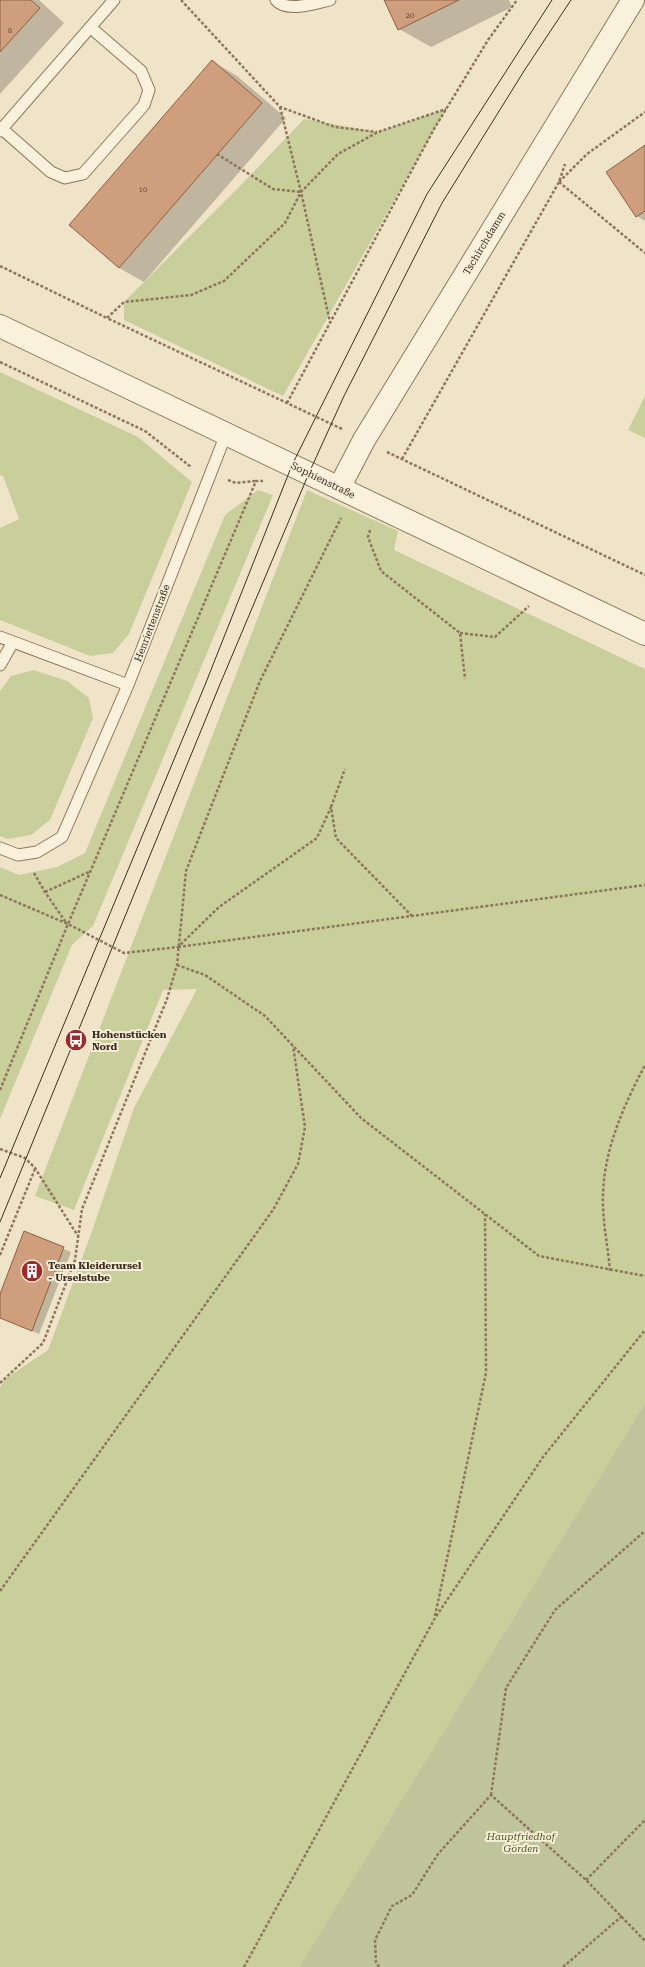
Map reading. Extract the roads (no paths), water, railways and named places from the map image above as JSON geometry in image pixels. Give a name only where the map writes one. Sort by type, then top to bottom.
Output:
[{"type":"street","name":"Tschirchdamm","points":[[339,488],[364,440],[633,0]]},
{"type":"street","name":"Sophienstraße","points":[[0,326],[645,634]]},
{"type":"lane","points":[[90,27],[141,71],[149,90],[144,105],[83,174],[65,178],[51,172],[1,130],[90,27],[114,0]]},
{"type":"lane","points":[[276,0],[278,3],[294,7],[330,0]]},
{"type":"lane","name":"Henriettenstraße","points":[[0,848],[18,855],[37,852],[62,838],[128,685],[209,474],[226,434]]},
{"type":"lane","points":[[0,637],[128,685]]},
{"type":"lane","points":[[0,666],[13,642]]},
{"type":"tram line","points":[[0,1178],[205,685],[292,465],[427,194],[552,0]]},
{"type":"tram line","points":[[0,1222],[218,689],[309,473],[344,396],[442,203],[524,71],[571,0]]},
{"type":"place","name":"Hohenstücken Nord","points":[[76,1040]]},
{"type":"place","name":"Team Kleiderursel - Urselstube","points":[[32,1271]]},
{"type":"park label","name":"Hauptfriedhof Görden","points":[[521,1842]]}]
